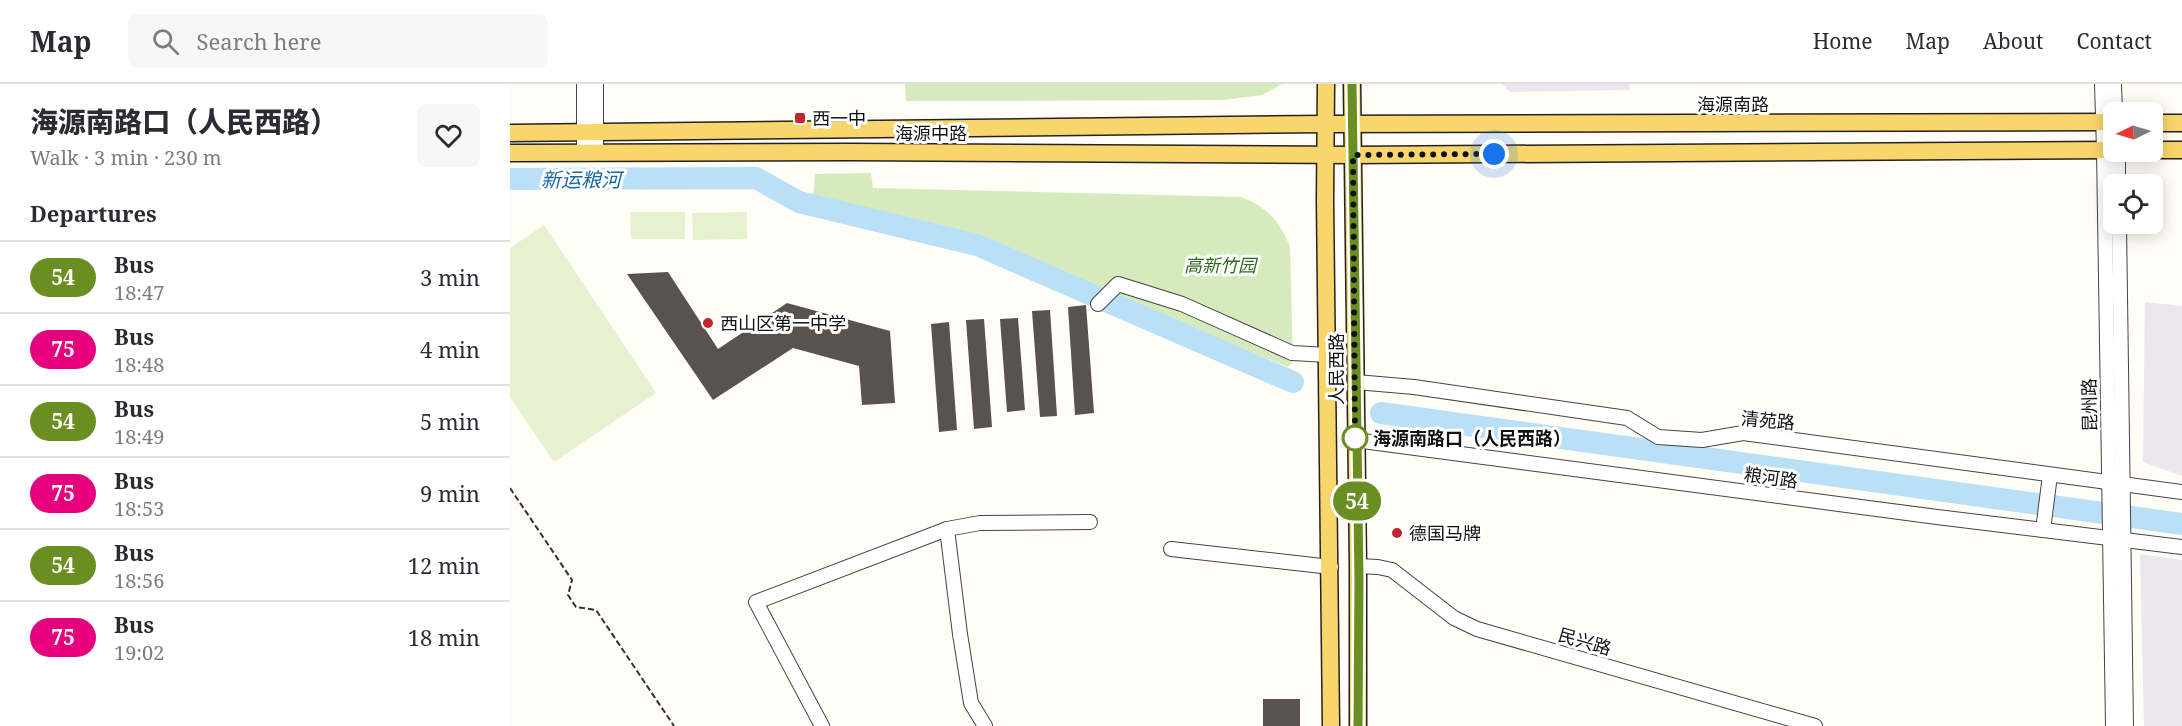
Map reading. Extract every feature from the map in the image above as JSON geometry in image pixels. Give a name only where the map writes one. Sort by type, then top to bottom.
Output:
[{"type":"main road","name":"人民西路","points":[[1326,84],[1331,726]]},
{"type":"main road","name":"人民西路","points":[[1352,84],[1358,726]]},
{"type":"main road","name":"海源南路","points":[[1353,124],[2103,119]]},
{"type":"main road","points":[[2163,123],[2182,123]]},
{"type":"main road","name":"海源中路","points":[[510,133],[1353,124]]},
{"type":"main road","points":[[1353,155],[2103,150]]},
{"type":"main road","points":[[2163,150],[2182,150]]},
{"type":"main road","name":"海源中路","points":[[510,153],[1353,155]]},
{"type":"street","points":[[584,84],[591,133]]},
{"type":"street","points":[[590,152],[596,84]]},
{"type":"street","name":"昆州路","points":[[2102,84],[2106,102]]},
{"type":"street","name":"昆州路","points":[[2112,102],[2114,84]]},
{"type":"street","name":"昆州路","points":[[2112,162],[2116,538],[2113,726]]},
{"type":"street","name":"昆州路","points":[[2115,484],[2119,234]]},
{"type":"street","points":[[1098,304],[1118,284],[1182,304],[1292,353],[1328,354]]},
{"type":"street","name":"清苑路","points":[[1356,382],[1414,387],[1627,418],[1658,436],[1702,440],[1743,433],[2182,492]]},
{"type":"street","name":"粮河路","points":[[1355,440],[2182,547]]},
{"type":"street","points":[[2043,530],[2050,475]]},
{"type":"street","points":[[822,726],[756,602],[946,529],[980,523],[1090,522]]},
{"type":"street","points":[[946,529],[971,703],[985,726]]},
{"type":"street","name":"昆州路","points":[[2116,538],[2126,726]]},
{"type":"street","points":[[1171,549],[1331,567]]},
{"type":"street","name":"民兴路","points":[[1358,566],[1392,570],[1454,618],[1477,629],[1815,726]]},
{"type":"path","points":[[510,488],[572,580],[568,595],[576,608],[596,610],[674,726]]},
{"type":"shaded area","points":[[1502,84],[1630,84],[1629,90],[1510,92]]},
{"type":"shaded area","points":[[2145,302],[2182,306],[2182,476],[2143,462]]},
{"type":"shaded area","points":[[2140,554],[2182,560],[2182,726],[2144,726]]},
{"type":"green space","points":[[905,84],[1282,84],[1262,95],[1223,100],[906,101]]},
{"type":"green space","name":"高新竹园","points":[[871,173],[873,188],[1241,197],[1250,201],[1272,216],[1290,247],[1293,361],[1288,367],[971,240],[813,200],[815,174]]},
{"type":"green space","points":[[630,212],[685,212],[685,239],[631,239]]},
{"type":"green space","points":[[747,212],[747,239],[693,240],[692,213]]},
{"type":"green space","points":[[544,225],[656,393],[554,462],[510,397],[510,248]]},
{"type":"building","points":[[668,272],[718,349],[787,303],[890,331],[895,403],[862,405],[859,366],[793,348],[713,400],[627,274]]},
{"type":"building","points":[[1086,305],[1094,413],[1075,415],[1068,307]]},
{"type":"building","points":[[1050,310],[1057,416],[1040,417],[1032,311]]},
{"type":"building","points":[[1018,318],[1025,410],[1007,412],[1000,319]]},
{"type":"building","points":[[984,319],[992,427],[974,429],[966,320]]},
{"type":"building","points":[[949,322],[957,430],[939,432],[931,324]]},
{"type":"building","points":[[1263,699],[1300,699],[1300,726],[1263,726]]},
{"type":"waterway","name":"新运粮河","points":[[510,179],[756,178],[799,202],[977,245],[1293,382]]},
{"type":"waterway","points":[[1381,413],[2182,524]]},
{"type":"bus line","name":"54","points":[[1352,84],[1355,440],[1359,580],[1358,726]]},
{"type":"place","name":"西一中","points":[[800,118]]},
{"type":"place","name":"西山区第一中学","points":[[708,323]]},
{"type":"place","name":"海源南路口（人民西路）","points":[[1355,438]]},
{"type":"place","name":"德国马牌","points":[[1397,533]]},
{"type":"route","points":[[1355,438],[1355,440],[1353,155],[1494,154]]}]
